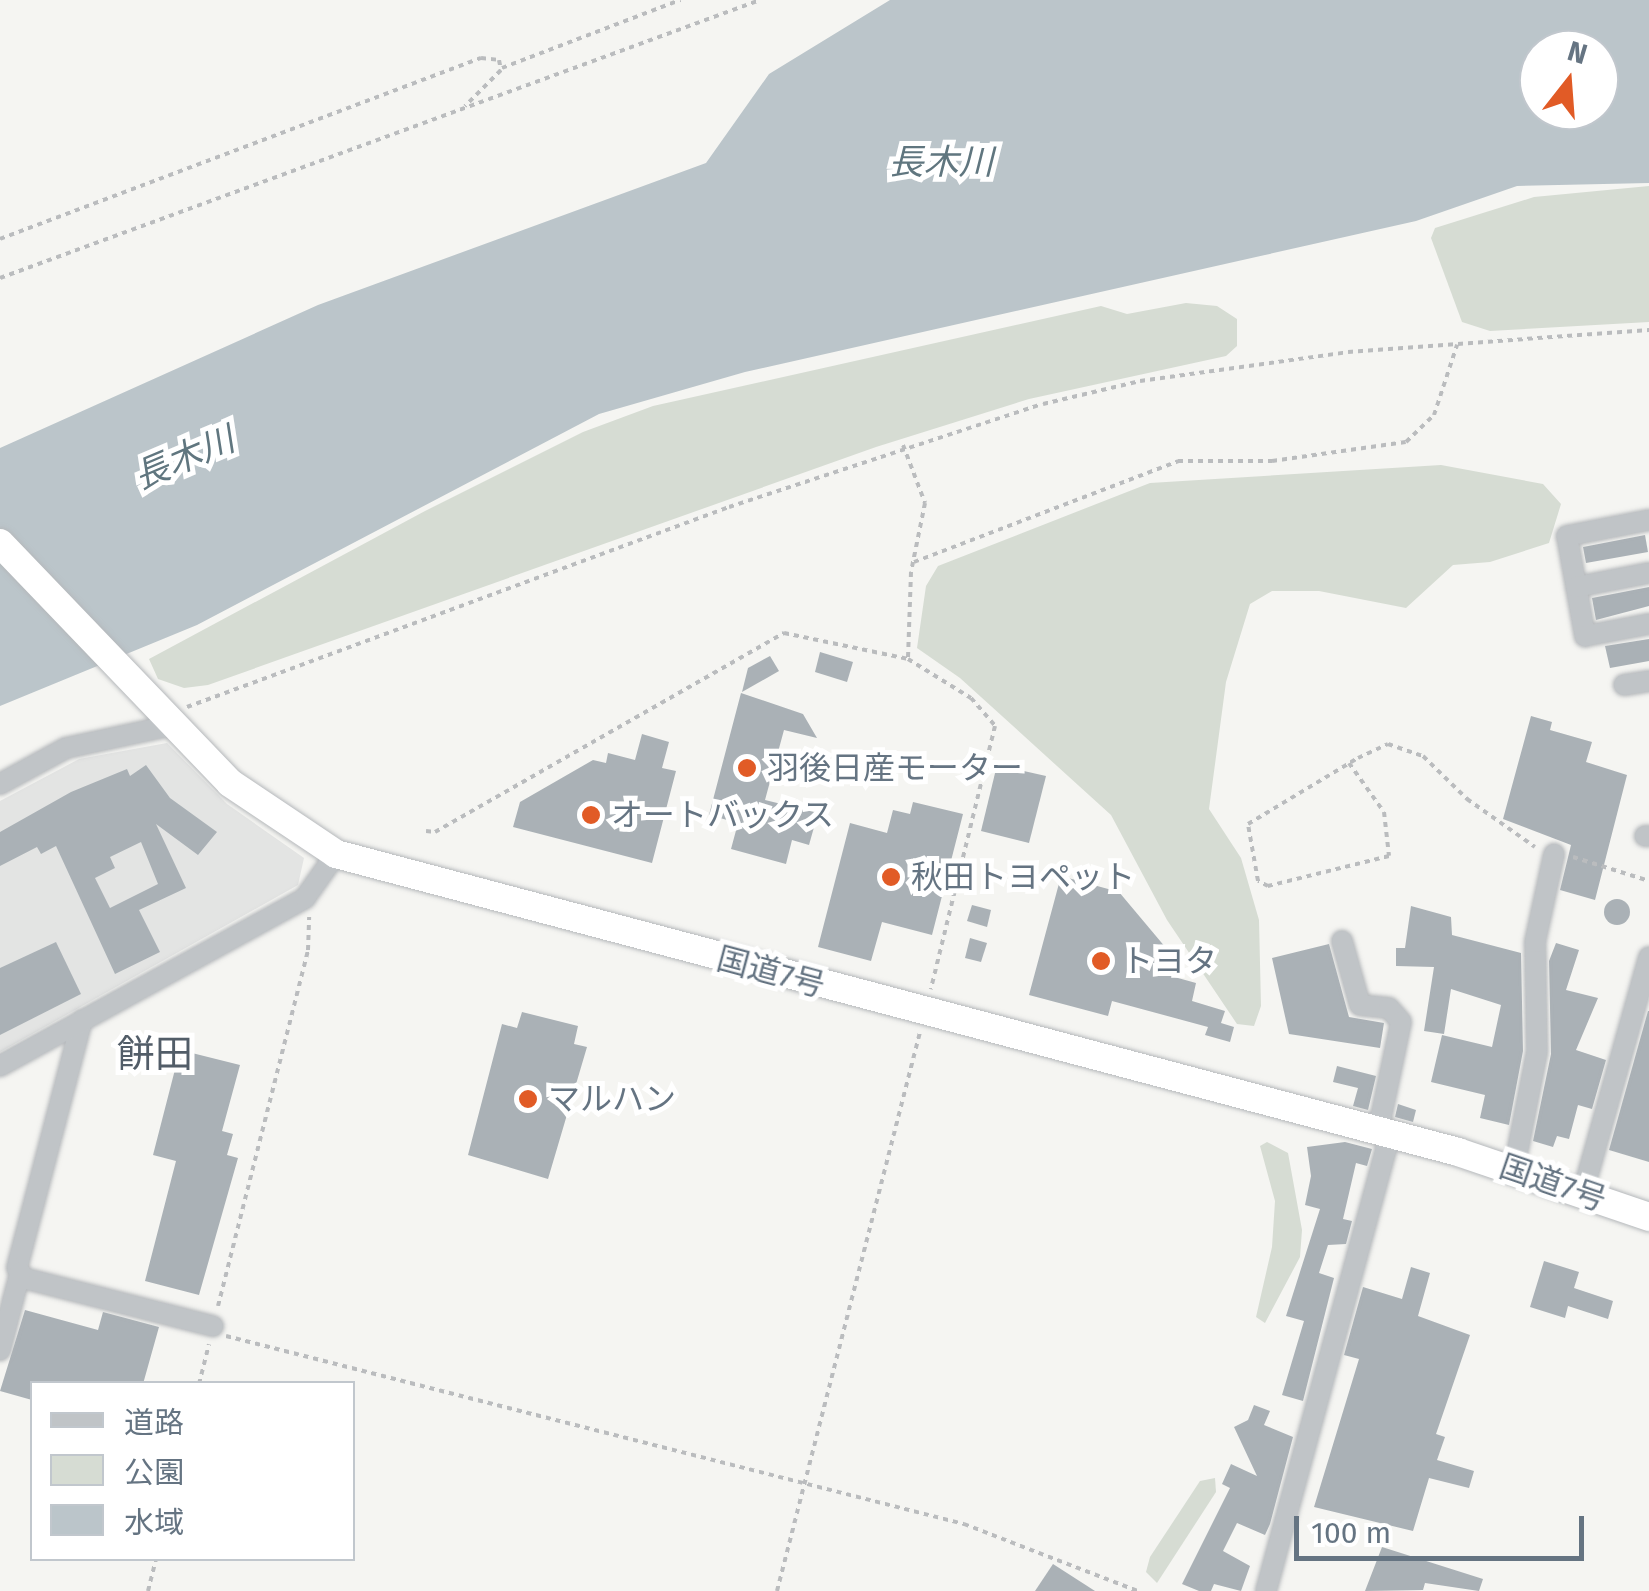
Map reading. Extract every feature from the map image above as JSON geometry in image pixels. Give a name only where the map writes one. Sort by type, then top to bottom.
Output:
[{"type":"highway","name":"国道7号","points":[[0,542],[162,717],[230,783],[336,854],[1384,1132],[1514,1169],[1649,1216]]},
{"type":"street","points":[[1649,520],[1567,536],[1585,636],[1649,624]]},
{"type":"street","points":[[1576,586],[1649,573]]},
{"type":"street","points":[[1624,686],[1648,685]]},
{"type":"street","points":[[0,784],[66,748],[162,717]]},
{"type":"street","points":[[0,1066],[305,898],[336,854]]},
{"type":"street","points":[[1514,1169],[1537,1052],[1535,942],[1554,854]]},
{"type":"street","points":[[1266,1591],[1384,1132],[1401,1022],[1389,1008],[1360,1005],[1342,940]]},
{"type":"street","points":[[1583,1192],[1649,957]]},
{"type":"street","points":[[0,1350],[82,1020]]},
{"type":"street","points":[[20,1273],[214,1326]]},
{"type":"path","points":[[462,108],[502,68],[680,0]]},
{"type":"path","points":[[0,278],[760,0]]},
{"type":"path","points":[[0,240],[481,58],[499,60],[502,68]]},
{"type":"path","points":[[162,717],[903,445],[1140,380],[1348,352],[1649,330]]},
{"type":"path","points":[[913,563],[1178,460],[1272,461],[1406,442],[1434,415],[1457,346]]},
{"type":"path","points":[[903,445],[925,503],[913,563],[908,658]]},
{"type":"path","points":[[426,831],[435,832],[784,632],[908,658],[971,698],[995,726],[777,1591]]},
{"type":"path","points":[[1350,764],[1384,812],[1389,856],[1268,886],[1258,881],[1248,824],[1350,764],[1388,744],[1404,745],[1502,826],[1554,854],[1613,865],[1649,881]]},
{"type":"path","points":[[214,1326],[308,950],[305,898]]},
{"type":"path","points":[[200,1381],[212,1332],[964,1524],[1138,1591]]},
{"type":"path","points":[[148,1591],[155,1561]]},
{"type":"shaded area","points":[[167,743],[227,804],[304,858],[298,885],[0,1052],[0,801],[79,759]]},
{"type":"green space","points":[[1649,186],[1649,322],[1490,331],[1462,322],[1431,238],[1435,228],[1534,197]]},
{"type":"green space","points":[[1186,303],[1217,306],[1237,319],[1237,346],[1226,356],[1029,399],[876,447],[208,685],[184,688],[158,679],[149,659],[425,511],[583,432],[653,406],[1101,306],[1127,314]]},
{"type":"green space","points":[[1441,465],[1543,484],[1561,504],[1549,543],[1490,562],[1453,565],[1406,608],[1319,591],[1272,591],[1250,604],[1226,682],[1209,809],[1241,858],[1259,920],[1261,1006],[1254,1026],[1237,1024],[1167,920],[1111,815],[960,678],[917,648],[926,586],[938,566],[1150,483]]},
{"type":"green space","points":[[1267,1142],[1288,1153],[1302,1230],[1300,1257],[1265,1323],[1256,1317],[1272,1247],[1275,1201],[1260,1146]]},
{"type":"green space","points":[[1215,1478],[1216,1492],[1157,1583],[1146,1572],[1150,1557],[1200,1481]]},
{"type":"water","name":"長木川","points":[[890,0],[1649,0],[1649,183],[1517,186],[1416,221],[745,372],[599,414],[197,625],[0,706],[0,448],[318,305],[706,163],[769,74]]},
{"type":"building","points":[[1645,535],[1648,552],[1586,563],[1583,547]]},
{"type":"building","points":[[1649,587],[1649,606],[1596,620],[1592,598]]},
{"type":"building","points":[[1649,639],[1649,661],[1610,668],[1605,646]]},
{"type":"building","points":[[820,652],[853,662],[847,682],[815,672]]},
{"type":"building","points":[[770,656],[779,671],[742,692],[748,668]]},
{"type":"building","name":"羽後日産モーター","points":[[741,693],[803,714],[817,738],[784,730],[765,800],[818,813],[809,845],[792,840],[786,864],[731,849],[738,823],[709,815]]},
{"type":"building","points":[[1531,716],[1552,722],[1550,730],[1592,742],[1586,762],[1627,775],[1595,900],[1560,890],[1571,845],[1503,819]]},
{"type":"building","name":"オートバックス","points":[[642,734],[669,742],[662,768],[676,771],[652,863],[513,827],[520,802],[593,760],[606,763],[608,753],[635,760]]},
{"type":"building","points":[[146,765],[170,798],[217,832],[198,855],[156,824],[186,888],[139,910],[160,952],[115,974],[56,846],[41,854],[37,847],[0,866],[0,832],[71,792],[127,769],[130,776]],"holes":[[[141,842],[158,884],[110,908],[95,878],[115,868],[110,857]]]},
{"type":"building","points":[[997,765],[1046,776],[1029,843],[981,831]]},
{"type":"building","name":"秋田トヨペット","points":[[913,802],[963,814],[932,935],[882,922],[871,961],[818,947],[850,823],[887,833],[893,810],[910,814]]},
{"type":"building","name":"トヨタ","points":[[1061,876],[1119,892],[1166,948],[1160,973],[1196,983],[1192,1001],[1225,1011],[1221,1023],[1234,1027],[1230,1042],[1205,1035],[1208,1027],[1112,1001],[1108,1016],[1029,995]]},
{"type":"building","points":[[1617,899],[1627,902],[1627,922],[1617,925],[1607,922],[1604,912],[1607,902]]},
{"type":"building","points":[[972,905],[991,910],[987,927],[967,921]]},
{"type":"building","points":[[1411,906],[1451,917],[1452,935],[1521,953],[1523,1051],[1509,1125],[1480,1118],[1485,1095],[1431,1082],[1442,1035],[1492,1047],[1501,1005],[1451,989],[1444,1034],[1424,1031],[1434,967],[1396,966],[1396,948],[1405,948]]},
{"type":"building","points":[[970,938],[987,943],[981,962],[965,958]]},
{"type":"building","points":[[56,942],[81,994],[0,1035],[0,968]]},
{"type":"building","points":[[1556,943],[1579,950],[1566,990],[1598,998],[1576,1050],[1606,1060],[1592,1109],[1578,1105],[1569,1139],[1557,1136],[1553,1147],[1533,1141],[1551,1054],[1549,961]]},
{"type":"building","points":[[1329,944],[1349,1017],[1384,1023],[1380,1048],[1289,1034],[1272,958]]},
{"type":"building","points":[[1649,1011],[1649,1162],[1609,1150]]},
{"type":"building","name":"マルハン","points":[[522,1012],[578,1026],[574,1044],[587,1047],[548,1179],[468,1155],[502,1024],[517,1028]]},
{"type":"building","points":[[180,1050],[240,1065],[222,1131],[233,1134],[227,1155],[238,1158],[199,1295],[145,1281],[176,1161],[153,1155]]},
{"type":"building","points":[[1337,1066],[1376,1076],[1368,1110],[1353,1106],[1358,1088],[1333,1082]]},
{"type":"building","points":[[1398,1104],[1416,1110],[1413,1122],[1395,1117]]},
{"type":"building","points":[[1345,1142],[1372,1149],[1367,1166],[1356,1163],[1343,1219],[1352,1221],[1346,1244],[1328,1245],[1319,1273],[1334,1278],[1303,1401],[1282,1395],[1304,1321],[1286,1316],[1320,1209],[1305,1205],[1311,1176],[1307,1147]]},
{"type":"building","points":[[1544,1261],[1579,1272],[1574,1288],[1613,1301],[1608,1319],[1568,1306],[1565,1318],[1530,1307]]},
{"type":"building","points":[[1411,1267],[1430,1273],[1418,1316],[1470,1335],[1436,1434],[1445,1437],[1437,1460],[1474,1471],[1469,1488],[1429,1478],[1413,1531],[1314,1507],[1359,1359],[1344,1355],[1363,1287],[1402,1299]]},
{"type":"building","points":[[25,1310],[98,1330],[103,1312],[159,1327],[144,1381],[30,1381],[30,1399],[0,1391]]},
{"type":"building","points":[[1254,1405],[1270,1411],[1264,1425],[1293,1437],[1270,1524],[1265,1535],[1237,1523],[1223,1551],[1250,1566],[1241,1591],[1214,1584],[1211,1591],[1199,1591],[1182,1584],[1230,1488],[1222,1484],[1231,1464],[1257,1476],[1234,1427],[1248,1420]]},
{"type":"building","points":[[1382,1547],[1483,1579],[1479,1591],[1425,1583],[1423,1590],[1365,1591]]},
{"type":"building","points":[[1053,1564],[1095,1591],[1035,1591]]},
{"type":"place","name":"羽後日産モーター","points":[[747,768]]},
{"type":"place","name":"オートバックス","points":[[591,815]]},
{"type":"place","name":"秋田トヨペット","points":[[891,877]]},
{"type":"place","name":"トヨタ","points":[[1101,961]]},
{"type":"place","name":"マルハン","points":[[528,1099]]},
{"type":"district","name":"餅田","points":[[155,1055]]}]
